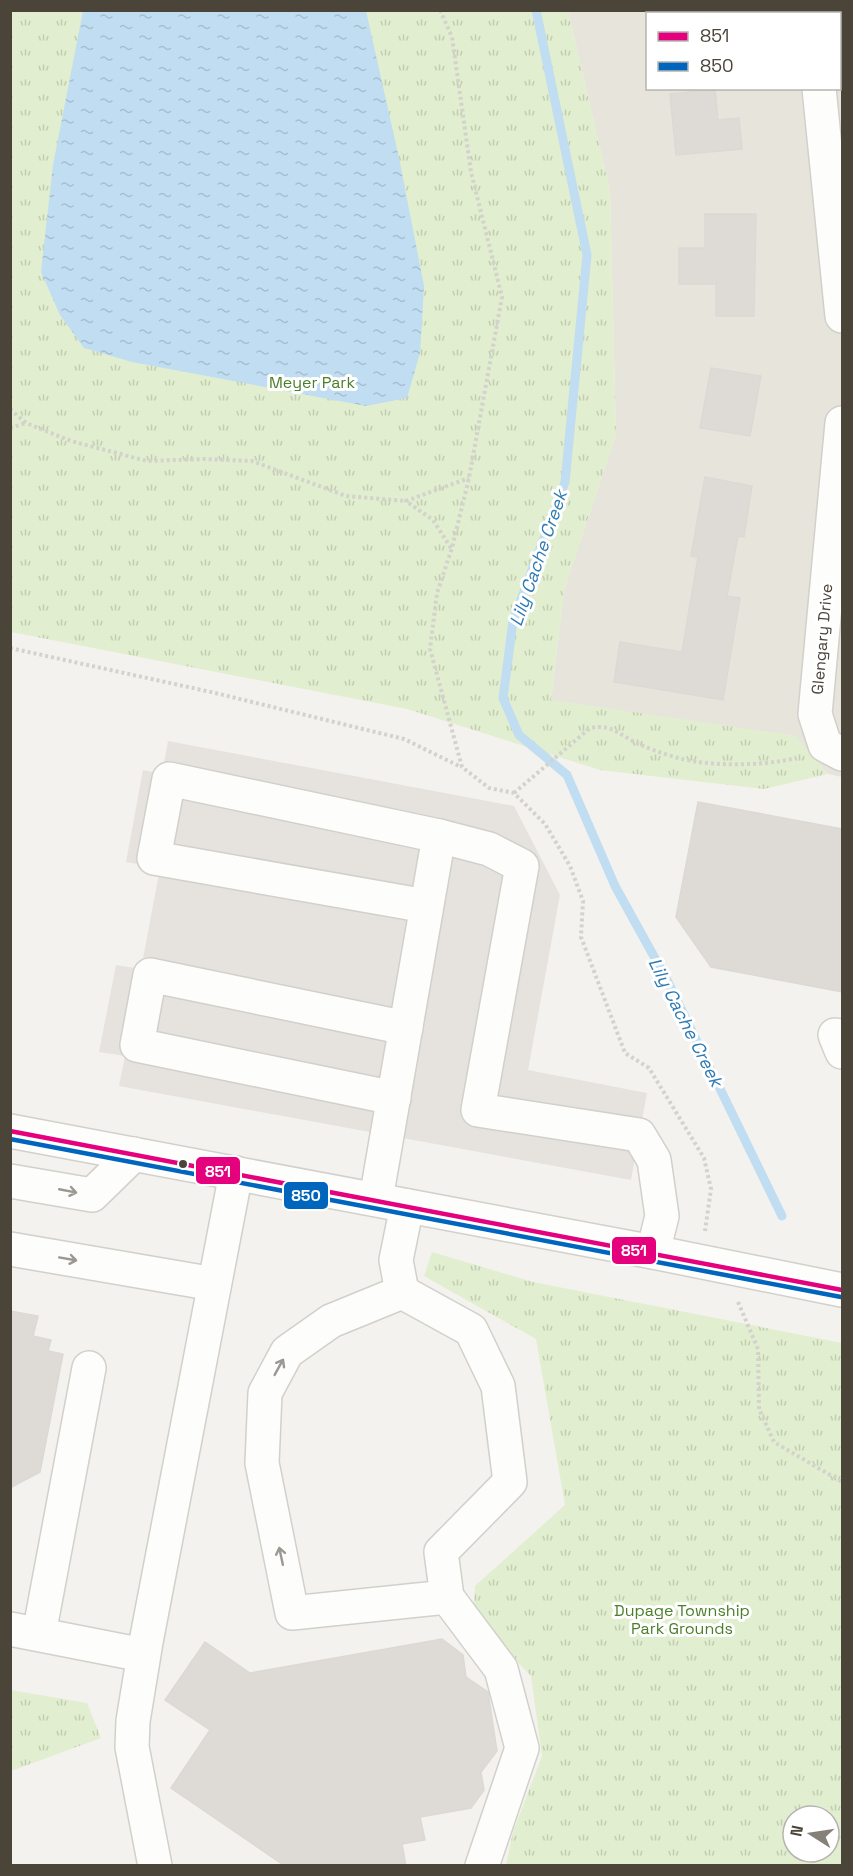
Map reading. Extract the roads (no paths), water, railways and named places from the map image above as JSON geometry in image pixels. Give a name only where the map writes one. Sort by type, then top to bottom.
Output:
[{"type":"street","points":[[819,90],[843,316]]},
{"type":"street","name":"Glengary Drive","points":[[834,749],[815,714],[843,423]]},
{"type":"street","points":[[426,906],[154,858],[169,779],[438,836],[489,849],[522,866],[478,1110],[639,1136],[654,1160],[662,1216],[653,1252]]},
{"type":"street","points":[[402,1292],[396,1260],[392,1202],[394,1098],[438,836]]},
{"type":"street","points":[[394,1098],[137,1045],[150,975],[406,1028]]},
{"type":"street","points":[[843,1036],[835,1035],[843,1052]]},
{"type":"street","points":[[10,1131],[392,1202],[843,1290]]},
{"type":"street","points":[[10,1181],[92,1195],[134,1154]]},
{"type":"street","points":[[155,1866],[132,1747],[133,1721],[143,1655],[236,1173]]},
{"type":"street","points":[[10,1249],[214,1284]]},
{"type":"street","points":[[402,1292],[327,1324],[287,1352],[265,1393],[262,1463],[292,1613],[447,1597]]},
{"type":"street","points":[[402,1292],[471,1330],[498,1386],[510,1482],[441,1552],[447,1597],[501,1670],[522,1748],[482,1866]]},
{"type":"street","points":[[89,1368],[25,1631],[143,1655]]},
{"type":"water","points":[[83,11],[366,11],[399,158],[424,286],[420,353],[407,398],[366,406],[132,362],[84,348],[60,315],[41,272],[53,165]]},
{"type":"waterway","name":"Lily Cache Creek","points":[[536,10],[587,255],[565,482],[513,621],[503,698],[519,735],[567,775],[615,886],[667,980],[782,1216]]},
{"type":"park label","name":"Meyer Park","points":[[312,382]]},
{"type":"park label","name":"Dupage Township Park Grounds","points":[[682,1619]]}]
